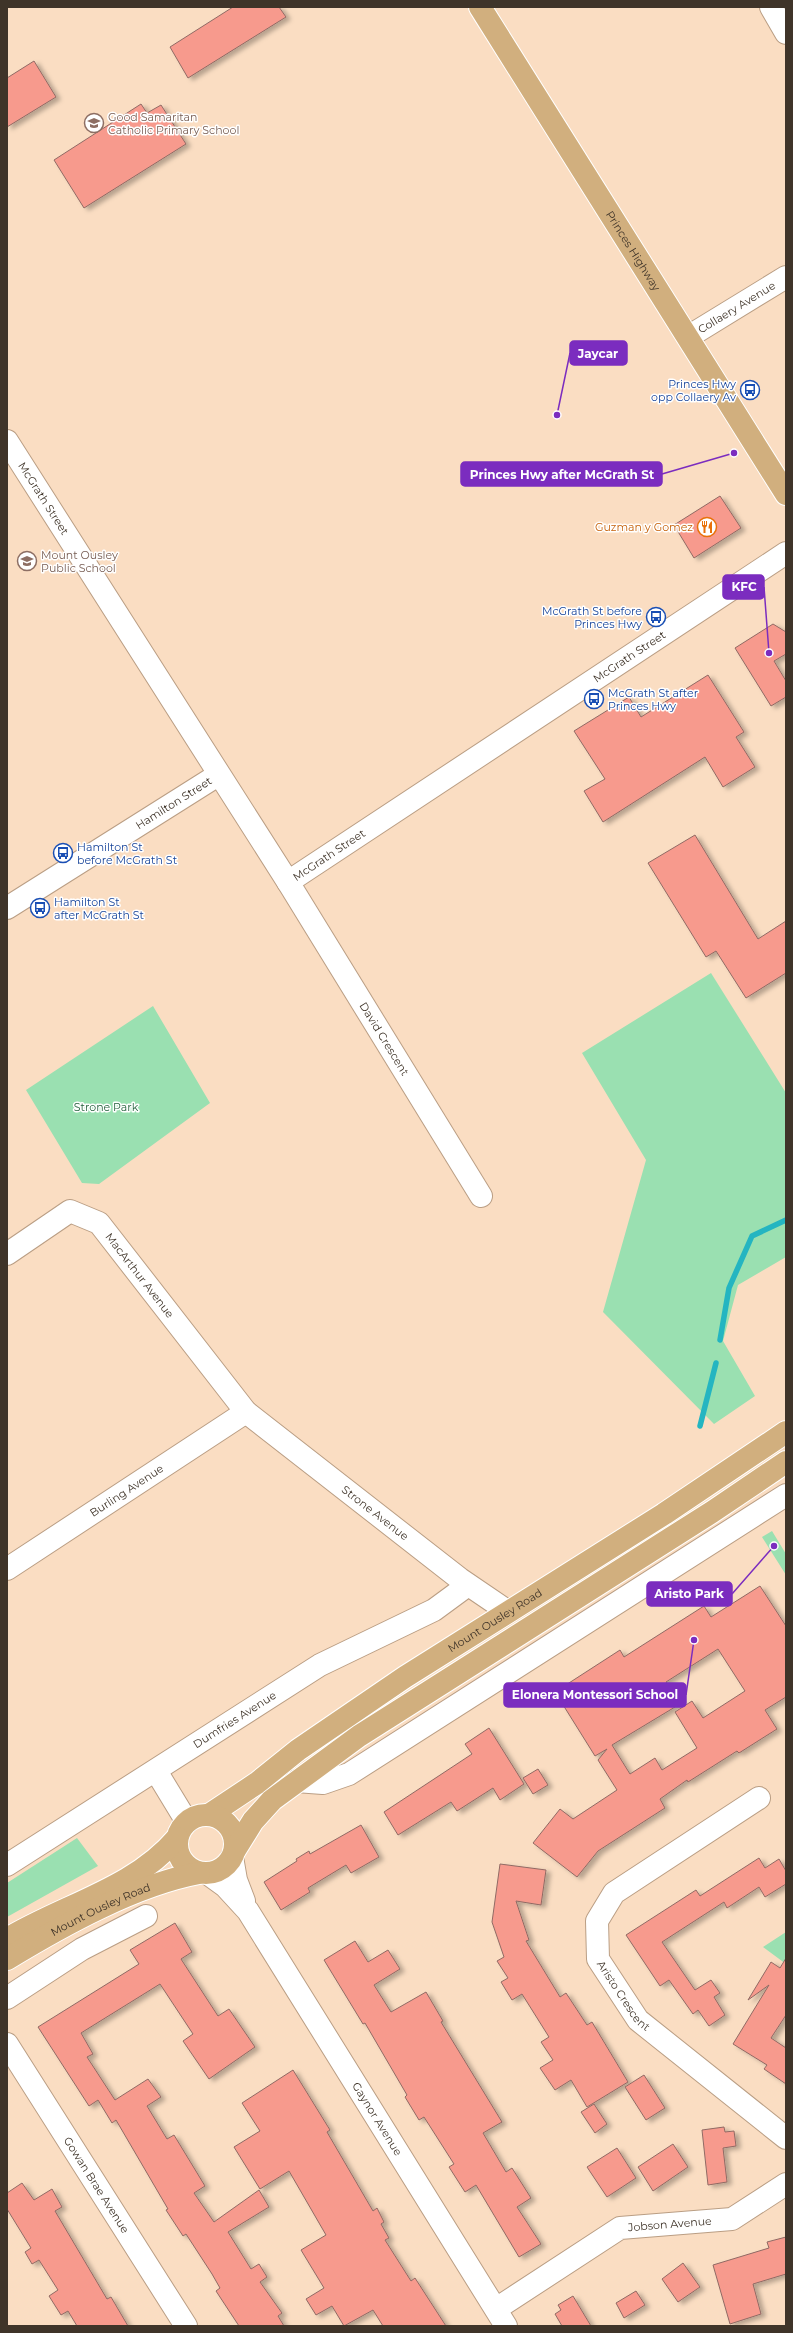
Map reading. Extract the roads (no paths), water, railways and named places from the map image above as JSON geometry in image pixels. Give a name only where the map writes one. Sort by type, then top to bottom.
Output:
[{"type":"main road","name":"Princes Highway","points":[[480,7],[786,494]]},
{"type":"main road","name":"Mount Ousley Road","points":[[209,1815],[257,1783],[337,1722],[507,1611],[664,1514],[786,1432]]},
{"type":"main road","points":[[233,1854],[234,1838],[229,1826],[224,1821],[209,1815],[201,1815],[182,1830],[180,1857],[185,1865],[203,1873],[222,1869],[233,1854],[262,1810],[296,1781],[359,1736],[712,1512],[786,1462]]},
{"type":"main road","name":"Mount Ousley Road","points":[[7,1939],[42,1920],[137,1874],[158,1859],[182,1830]]},
{"type":"main road","name":"Mount Ousley Road","points":[[7,1959],[60,1928],[101,1908],[168,1881],[203,1873]]},
{"type":"street","points":[[771,7],[786,33]]},
{"type":"street","name":"Collaery Avenue","points":[[688,337],[786,277]]},
{"type":"street","name":"McGrath Street","points":[[7,441],[218,775],[288,882],[786,553]]},
{"type":"street","name":"Hamilton Street","points":[[7,908],[218,775]]},
{"type":"street","name":"David Crescent","points":[[288,882],[481,1196]]},
{"type":"street","name":"MacArthur Avenue","points":[[7,1254],[70,1212],[99,1223],[246,1412]]},
{"type":"street","name":"Burling Avenue","points":[[7,1569],[246,1412]]},
{"type":"street","name":"Strone Avenue","points":[[246,1412],[468,1585],[507,1611]]},
{"type":"street","points":[[296,1781],[323,1783],[349,1774],[786,1495]]},
{"type":"street","name":"Dumfries Avenue","points":[[7,1865],[320,1665],[434,1610],[468,1585]]},
{"type":"street","points":[[156,1771],[182,1830]]},
{"type":"street","name":"Aristo Crescent","points":[[759,1798],[614,1893],[596,1921],[598,1959],[638,2020],[786,2138]]},
{"type":"street","name":"Gaynor Avenue","points":[[233,1854],[236,1880],[248,1911],[501,2318]]},
{"type":"street","name":"Gaynor Avenue","points":[[203,1873],[225,1886],[248,1911]]},
{"type":"street","points":[[7,1998],[82,1949],[146,1916]]},
{"type":"street","name":"Gowan Brae Avenue","points":[[7,2044],[186,2326]]},
{"type":"street","name":"Jobson Avenue","points":[[501,2318],[620,2228],[732,2219],[786,2184]]},
{"type":"waterway","points":[[720,1340],[729,1288],[752,1236],[786,1220]]},
{"type":"waterway","points":[[700,1426],[716,1363]]},
{"type":"place","name":"Good Samaritan Catholic Primary School","points":[[94,123]]},
{"type":"place","name":"Princes Hwy opp Collaery Av","points":[[750,390]]},
{"type":"place","name":"Jaycar","points":[[557,415]]},
{"type":"place","name":"Princes Hwy after McGrath St","points":[[734,453]]},
{"type":"place","name":"Guzman y Gomez","points":[[707,527]]},
{"type":"place","name":"Mount Ousley Public School","points":[[27,561]]},
{"type":"place","name":"McGrath St before Princes Hwy","points":[[656,617]]},
{"type":"place","name":"KFC","points":[[769,653]]},
{"type":"place","name":"McGrath St after Princes Hwy","points":[[594,699]]},
{"type":"place","name":"Hamilton St before McGrath St","points":[[63,853]]},
{"type":"place","name":"Hamilton St after McGrath St","points":[[40,908]]},
{"type":"place","name":"Aristo Park","points":[[774,1546]]},
{"type":"place","name":"Elonera Montessori School","points":[[694,1640]]},
{"type":"park label","name":"Strone Park","points":[[106,1107]]}]
